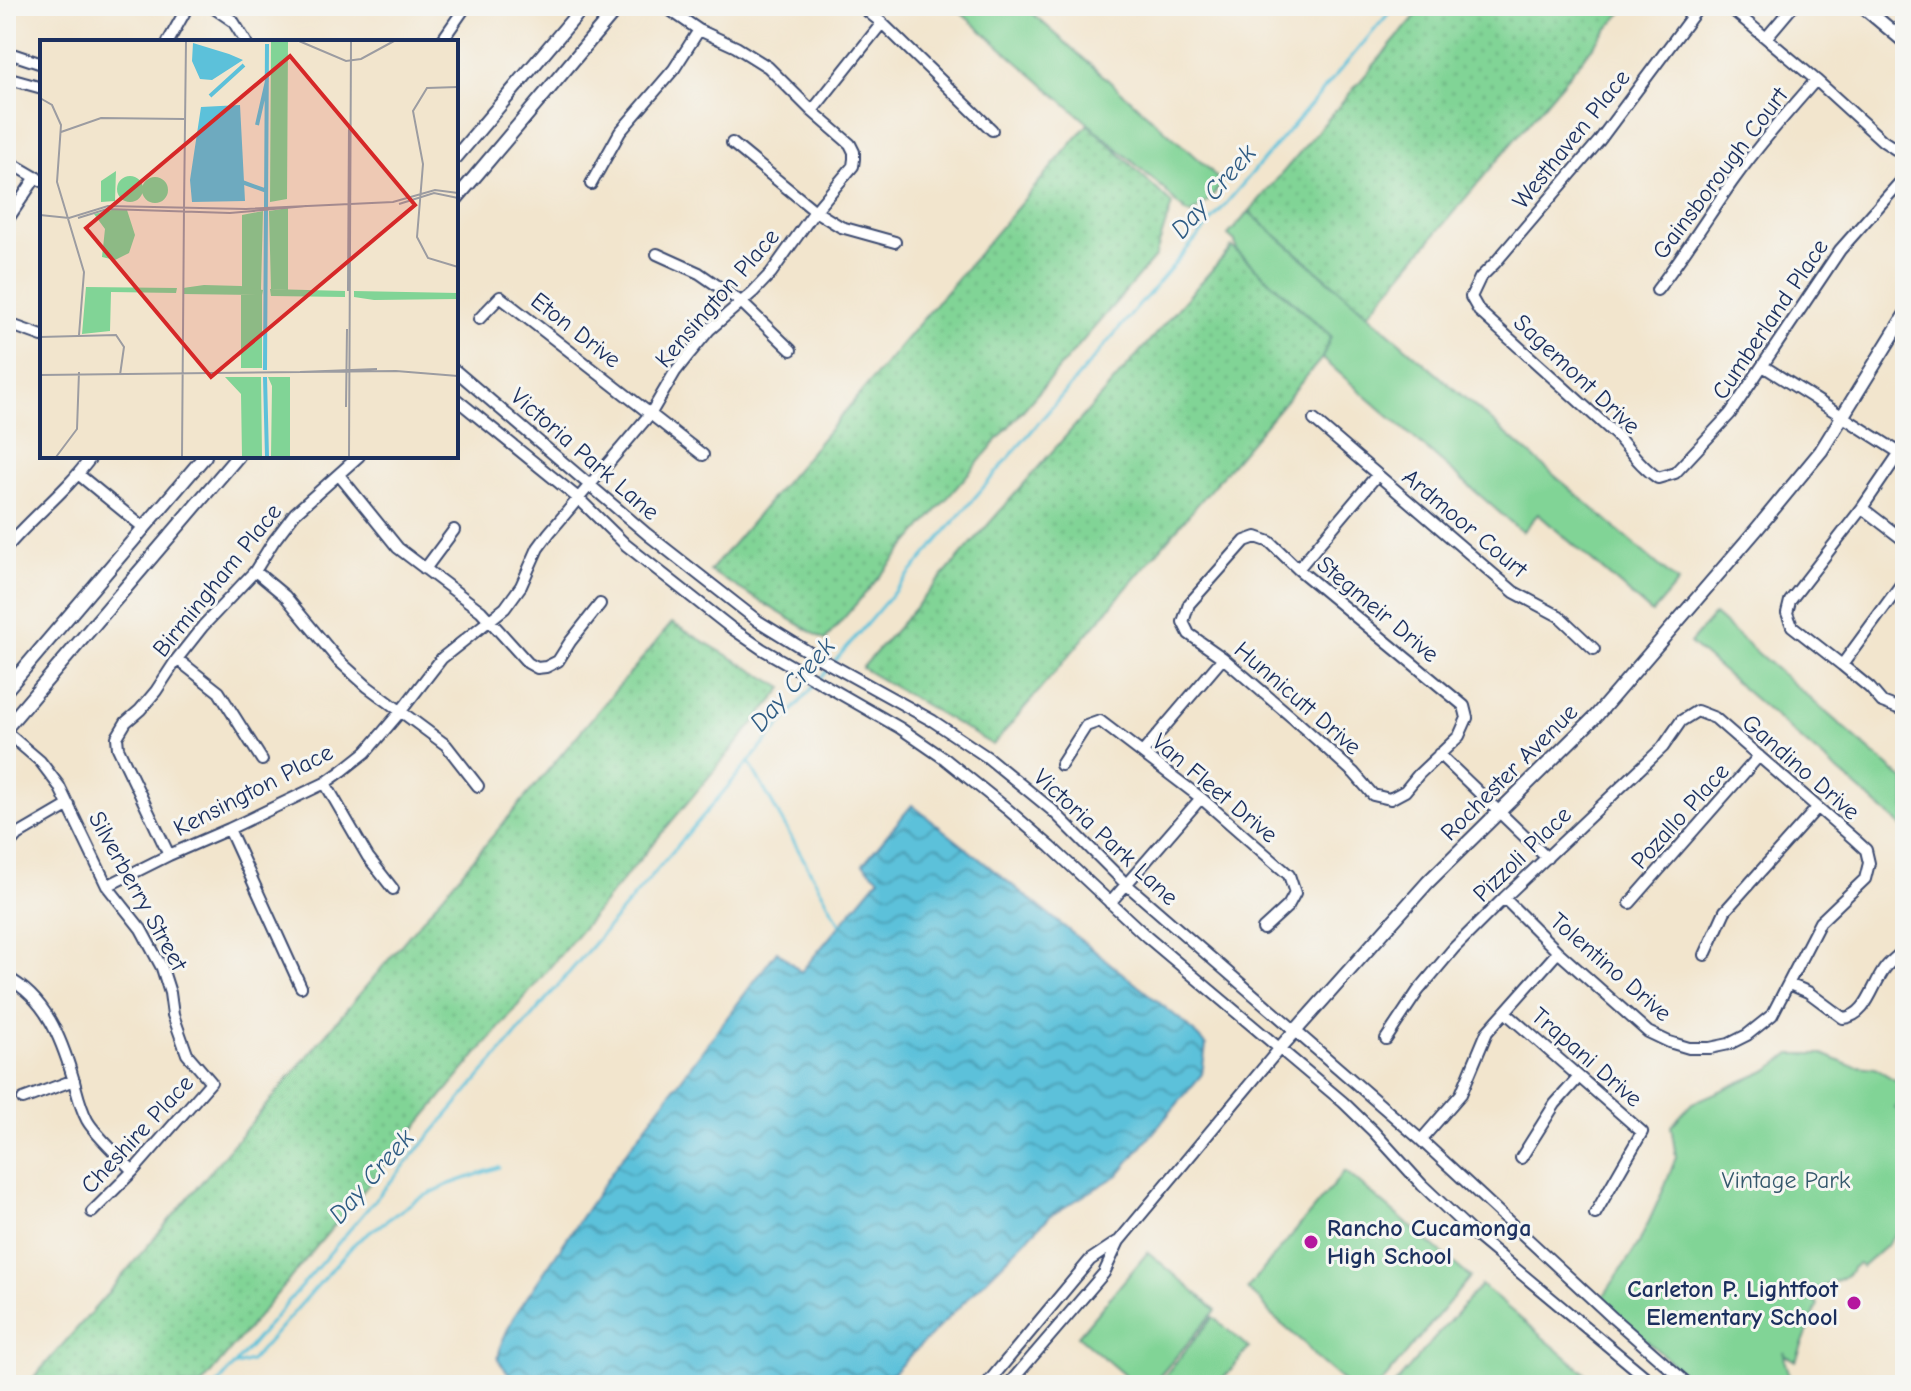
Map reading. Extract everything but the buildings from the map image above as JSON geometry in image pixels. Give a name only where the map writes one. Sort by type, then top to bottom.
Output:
[{"type":"main road","points":[[459,148],[584,6]]},
{"type":"main road","points":[[458,197],[619,6]]},
{"type":"main road","points":[[1862,6],[1905,42]]},
{"type":"main road","points":[[1898,6],[1905,12]]},
{"type":"main road","name":"Rochester Avenue","points":[[1280,1048],[1428,882],[1614,696],[1789,491],[1843,418],[1905,315]]},
{"type":"main road","points":[[6,690],[203,458]]},
{"type":"main road","points":[[6,730],[236,458]]},
{"type":"street","points":[[169,40],[188,6]]},
{"type":"street","points":[[211,6],[233,21],[245,40]]},
{"type":"street","points":[[442,40],[466,6]]},
{"type":"street","points":[[664,6],[699,30],[736,47],[768,67],[812,111],[882,23]]},
{"type":"street","points":[[861,6],[992,130]]},
{"type":"street","name":"Westhaven Place","points":[[1471,297],[1480,278],[1599,141],[1702,6]]},
{"type":"street","points":[[1728,6],[1883,141],[1900,152],[1905,164]]},
{"type":"street","points":[[1766,38],[1793,6]]},
{"type":"street","points":[[591,184],[620,132],[674,69],[699,30]]},
{"type":"street","points":[[6,52],[40,63]]},
{"type":"street","points":[[6,78],[40,87]]},
{"type":"street","name":"Gainsborough Court","points":[[1657,290],[1760,145],[1816,80]]},
{"type":"street","name":"Kensington Place","points":[[107,886],[325,783],[366,752],[442,658],[505,608],[538,548],[566,510],[651,413],[675,372],[709,330],[771,273],[815,211],[853,166],[854,152],[850,144],[812,111]]},
{"type":"street","points":[[732,143],[815,211],[841,227],[895,242]]},
{"type":"street","points":[[6,160],[39,179],[6,222]]},
{"type":"street","name":"Cumberland Place","points":[[1658,478],[1675,473],[1730,414],[1840,250],[1902,180],[1905,171]]},
{"type":"street","points":[[657,254],[699,273],[741,302],[791,350]]},
{"type":"street","name":"Eton Drive","points":[[479,319],[500,297],[703,455]]},
{"type":"street","name":"Sagemont Drive","points":[[1471,297],[1479,311],[1615,434],[1644,469],[1658,478]]},
{"type":"street","points":[[6,323],[40,335]]},
{"type":"street","points":[[1763,366],[1843,418],[1903,449],[1790,601],[1787,613],[1792,626],[1870,688],[1882,702],[1901,706]]},
{"type":"street","name":"Victoria Park Lane","points":[[458,373],[647,534],[758,621],[933,721],[987,757],[1052,810],[1126,884],[1421,1140],[1624,1329],[1689,1385]]},
{"type":"street","name":"Victoria Park Lane","points":[[458,401],[578,498],[626,545],[693,598],[754,643],[889,722],[945,759],[1034,832],[1147,937],[1343,1102],[1467,1227],[1655,1385]]},
{"type":"street","name":"Ardmoor Court","points":[[1314,420],[1514,592],[1559,616],[1594,649]]},
{"type":"street","points":[[6,548],[90,458]]},
{"type":"street","name":"Birmingham Place","points":[[169,855],[118,748],[117,737],[126,722],[156,691],[203,626],[255,571],[295,513],[357,458]]},
{"type":"street","points":[[78,474],[144,528]]},
{"type":"street","points":[[339,475],[398,548],[481,611],[528,663],[537,668],[558,661],[600,604]]},
{"type":"street","points":[[1298,569],[1377,475]]},
{"type":"street","points":[[1862,508],[1905,541]]},
{"type":"street","points":[[425,569],[454,530]]},
{"type":"street","name":"Stegmeir Drive","points":[[1183,622],[1189,604],[1245,541],[1256,537],[1270,542],[1298,569],[1464,706],[1467,718],[1459,736],[1439,754]]},
{"type":"street","points":[[255,571],[285,596],[338,660],[368,687],[446,745],[478,786]]},
{"type":"street","points":[[1842,665],[1905,579]]},
{"type":"street","name":"Hunnicutt Drive","points":[[1183,622],[1189,634],[1223,658],[1324,746],[1373,795],[1390,799],[1405,791],[1439,754]]},
{"type":"street","points":[[1143,752],[1223,658]]},
{"type":"street","points":[[177,659],[219,692],[262,760]]},
{"type":"street","name":"Gandino Drive","points":[[1697,711],[1715,718],[1866,850],[1869,863],[1865,879],[1820,922],[1789,984]]},
{"type":"street","name":"Pizzoli Place","points":[[1386,1039],[1418,991],[1454,948],[1663,747],[1681,721],[1697,711]]},
{"type":"street","name":"Van Fleet Drive","points":[[1061,765],[1086,726],[1100,721],[1201,798],[1289,875],[1295,893],[1288,906],[1263,929]]},
{"type":"street","name":"Silverberry Street","points":[[6,730],[40,761],[59,786],[107,886],[141,929],[162,968],[173,1015],[187,1054],[211,1082]]},
{"type":"street","points":[[1439,754],[1547,858]]},
{"type":"street","name":"Pozallo Place","points":[[1630,903],[1759,756]]},
{"type":"street","points":[[325,783],[368,857],[393,889]]},
{"type":"street","points":[[1110,903],[1201,798]]},
{"type":"street","points":[[6,847],[16,836],[69,805]]},
{"type":"street","points":[[1705,955],[1725,911],[1817,808]]},
{"type":"street","points":[[229,829],[301,987]]},
{"type":"street","name":"Tolentino Drive","points":[[1504,898],[1558,952],[1648,1032],[1669,1042],[1689,1048],[1729,1044],[1747,1035],[1772,1015],[1789,984]]},
{"type":"street","points":[[1789,984],[1808,992],[1843,1018],[1853,1017],[1862,1009],[1885,968],[1905,949]]},
{"type":"street","points":[[1421,1140],[1461,1094],[1487,1032],[1558,952]]},
{"type":"street","points":[[6,977],[36,1000],[51,1019],[88,1122],[133,1171]]},
{"type":"street","name":"Trapani Drive","points":[[1505,1012],[1642,1132],[1595,1214]]},
{"type":"street","name":"Rochester Avenue","points":[[1008,1385],[1104,1273],[1119,1241],[1280,1048]]},
{"type":"street","points":[[1521,1158],[1555,1104],[1578,1078]]},
{"type":"street","points":[[23,1099],[74,1080]]},
{"type":"street","name":"Cheshire Place","points":[[92,1212],[133,1171],[211,1082]]},
{"type":"street","name":"Rochester Avenue","points":[[986,1385],[1090,1260],[1119,1241]]},
{"type":"green space","points":[[953,6],[1024,6],[1209,169],[1222,184],[1208,201],[1191,214],[1184,211],[1164,189]]},
{"type":"green space","points":[[1424,6],[1627,6],[1368,314],[1249,212]]},
{"type":"green space","points":[[1088,124],[1172,204],[1155,257],[825,640],[710,571]]},
{"type":"green space","points":[[1249,212],[1678,582],[1652,613],[1538,514],[1522,532],[1322,358],[1331,336],[1237,251],[1235,241],[1228,235]]},
{"type":"green space","points":[[1232,247],[1331,337],[1322,358],[993,745],[862,668]]},
{"type":"green space","points":[[1714,615],[1905,781],[1905,829],[1690,643]]},
{"type":"green space","points":[[672,623],[783,688],[201,1385],[27,1385],[102,1300]]},
{"type":"green space","name":"Vintage Park","points":[[1791,1054],[1823,1054],[1848,1065],[1875,1068],[1898,1082],[1904,1097],[1895,1108],[1905,1117],[1905,1221],[1887,1245],[1862,1267],[1858,1264],[1845,1277],[1807,1297],[1818,1304],[1796,1361],[1784,1352],[1792,1385],[1706,1385],[1681,1371],[1601,1300],[1639,1243],[1665,1186],[1676,1157],[1671,1126],[1692,1103],[1768,1070]]},
{"type":"green space","points":[[1345,1171],[1470,1277],[1380,1385],[1348,1385],[1315,1357],[1247,1289]]},
{"type":"green space","points":[[1148,1252],[1216,1310],[1152,1385],[1136,1385],[1078,1336]]},
{"type":"green space","points":[[1481,1285],[1599,1385],[1394,1385]]},
{"type":"green space","points":[[1213,1317],[1249,1348],[1218,1385],[1157,1385]]},
{"type":"water","points":[[912,805],[1187,1025],[1206,1045],[1202,1074],[1118,1175],[1050,1216],[881,1385],[525,1385],[510,1375],[498,1360],[501,1344],[513,1318],[618,1163],[777,951],[801,972],[879,878],[863,864]]},
{"type":"waterway","name":"Day Creek","points":[[835,661],[1395,6]]},
{"type":"waterway","name":"Day Creek","points":[[217,1385],[830,667]]},
{"type":"waterway","points":[[749,762],[840,924]]},
{"type":"waterway","points":[[233,1366],[251,1361],[356,1242],[416,1200],[499,1167]]},
{"type":"place","name":"Rancho Cucamonga High School","points":[[1311,1242]]},
{"type":"place","name":"Carleton P. Lightfoot Elementary School","points":[[1854,1303]]}]
